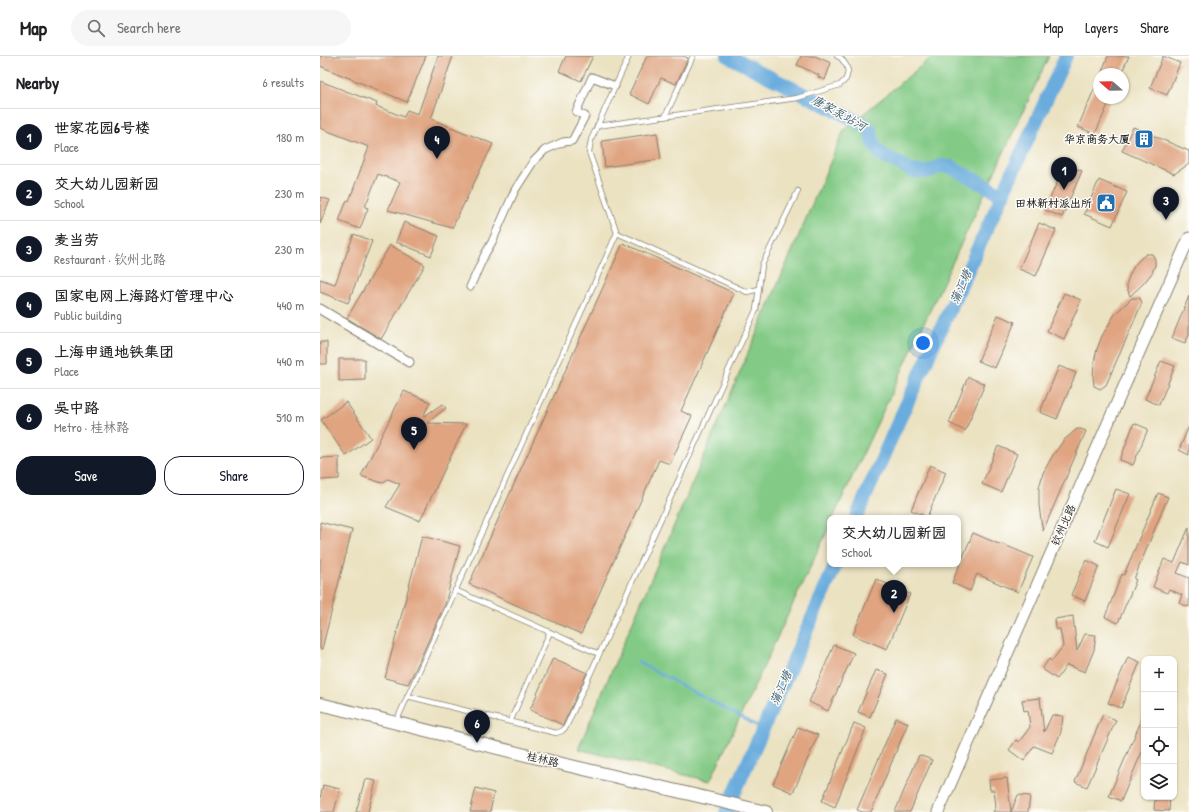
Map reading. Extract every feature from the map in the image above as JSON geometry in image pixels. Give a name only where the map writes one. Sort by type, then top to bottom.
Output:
[{"type":"main road","name":"桂林路","points":[[320,704],[554,762],[766,812]]},
{"type":"street","points":[[470,287],[515,190],[533,162],[545,150],[564,142],[572,141],[584,116],[576,112],[592,77],[615,86]]},
{"type":"street","name":"钦州北路","points":[[938,812],[1189,238]]},
{"type":"street","points":[[320,309],[409,362]]},
{"type":"lane","points":[[396,722],[617,233],[589,152],[591,140],[629,56]]},
{"type":"lane","points":[[665,117],[693,56]]},
{"type":"lane","points":[[597,126],[797,98],[840,85],[846,79],[848,71],[846,65],[841,58],[837,56]]},
{"type":"lane","points":[[407,696],[556,734],[566,727],[756,310],[762,265],[798,191]]},
{"type":"lane","points":[[617,233],[747,292],[759,289]]},
{"type":"lane","points":[[455,590],[600,654]]},
{"type":"lane","points":[[510,722],[550,632]]},
{"type":"green space","points":[[933,56],[1049,56],[834,515],[827,515],[827,531],[710,781],[578,749],[844,130]]},
{"type":"building","points":[[320,56],[426,56],[407,102],[320,66]]},
{"type":"building","points":[[438,56],[453,56],[431,119],[493,144],[452,228],[388,210],[400,182],[378,174],[365,207],[368,208],[360,229],[339,221],[347,200],[349,201],[369,147],[320,128],[320,81],[377,103],[376,106],[404,117],[407,110],[418,114]]},
{"type":"building","points":[[566,56],[593,56],[581,81],[559,71]]},
{"type":"building","points":[[647,56],[683,56],[688,58],[676,84],[661,78],[649,104],[629,94]]},
{"type":"building","points":[[801,56],[815,56],[831,63],[825,80],[818,77],[819,75],[797,65]]},
{"type":"building","points":[[1108,56],[1129,56],[1124,68],[1103,68]]},
{"type":"building","points":[[1163,56],[1180,63],[1167,95],[1150,88]]},
{"type":"building","points":[[1093,92],[1093,104],[1108,104],[1095,134],[1078,127]]},
{"type":"building","name":"华京商务大厦","points":[[1133,127],[1189,151],[1189,164],[1174,174],[1122,151]]},
{"type":"building","points":[[657,133],[661,159],[605,167],[602,141]]},
{"type":"building","points":[[1065,164],[1082,171],[1062,217],[1045,210]]},
{"type":"building","name":"田林新村派出所","points":[[1099,180],[1127,192],[1112,226],[1084,214]]},
{"type":"building","points":[[320,197],[330,200],[320,224]]},
{"type":"building","points":[[404,222],[439,236],[431,256],[396,242]]},
{"type":"building","points":[[1039,223],[1056,230],[1036,276],[1019,269]]},
{"type":"building","points":[[354,234],[372,241],[348,303],[320,292],[320,279],[335,284]]},
{"type":"building","points":[[623,243],[734,293],[681,411],[692,416],[670,464],[659,460],[581,634],[469,584]]},
{"type":"building","points":[[390,245],[425,265],[381,339],[347,318]]},
{"type":"building","points":[[1146,254],[1152,254],[1155,259],[1155,265],[1152,273],[1130,296],[1127,288],[1127,282],[1130,274],[1134,266]]},
{"type":"building","points":[[1064,293],[1081,300],[1064,339],[1047,331]]},
{"type":"building","points":[[1189,296],[1189,335],[1185,343],[1172,338]]},
{"type":"building","points":[[1132,298],[1140,298],[1142,303],[1106,385],[1100,389],[1094,386],[1093,376],[1097,349],[1102,336],[1115,314]]},
{"type":"building","points":[[998,315],[1015,322],[995,368],[978,361]]},
{"type":"building","points":[[320,342],[327,342],[327,364],[320,364]]},
{"type":"building","points":[[339,359],[365,359],[365,380],[339,381]]},
{"type":"building","points":[[1161,361],[1175,366],[1159,405],[1145,399]]},
{"type":"building","points":[[1059,366],[1076,373],[1057,419],[1040,412]]},
{"type":"building","points":[[968,377],[985,384],[965,431],[949,423]]},
{"type":"building","points":[[404,391],[430,402],[423,417],[442,404],[446,408],[427,423],[466,424],[420,521],[386,507],[400,484],[388,479],[382,483],[361,476]]},
{"type":"building","points":[[346,402],[371,438],[346,456],[321,420]]},
{"type":"building","points":[[1134,423],[1148,429],[1133,465],[1120,460]]},
{"type":"building","points":[[1189,426],[1189,455],[1179,450]]},
{"type":"building","points":[[1077,429],[1086,431],[1043,531],[1039,505],[1039,488],[1043,473],[1053,455],[1064,440]]},
{"type":"building","points":[[998,446],[1017,454],[1001,492],[982,484]]},
{"type":"building","points":[[339,457],[339,479],[320,480],[320,458]]},
{"type":"building","points":[[930,465],[946,472],[928,515],[922,515],[911,510]]},
{"type":"building","points":[[1116,489],[1130,494],[1108,547],[1095,541]]},
{"type":"building","points":[[1158,493],[1168,497],[1134,579],[1136,580],[1118,623],[1105,617],[1122,574],[1124,575]]},
{"type":"building","points":[[320,522],[352,530],[322,649],[320,649]]},
{"type":"building","points":[[1189,527],[1189,565],[1182,562],[1177,573],[1189,578],[1189,607],[1179,603],[1182,595],[1169,589],[1167,593],[1153,587],[1164,559],[1174,563]]},
{"type":"building","points":[[973,533],[1033,557],[1018,592],[977,574],[970,591],[952,583],[959,567],[961,567],[961,562]]},
{"type":"building","points":[[422,536],[460,546],[445,604],[408,684],[385,678]]},
{"type":"building","points":[[1086,560],[1099,566],[1085,601],[1071,595]]},
{"type":"building","points":[[876,579],[910,594],[887,649],[853,635]]},
{"type":"building","points":[[1073,616],[1077,651],[1085,634],[1096,635],[1094,650],[1085,672],[1067,665],[1057,679],[1042,669],[1049,659],[1052,661],[1063,646],[1060,629],[1056,629],[1055,619]]},
{"type":"building","points":[[834,645],[854,653],[828,711],[809,702]]},
{"type":"building","points":[[1128,657],[1140,662],[1121,708],[1108,703]]},
{"type":"building","points":[[553,658],[587,673],[563,725],[530,710]]},
{"type":"building","points":[[876,670],[888,674],[870,717],[858,712]]},
{"type":"building","points":[[1040,698],[1044,732],[1052,715],[1063,716],[1061,732],[1052,753],[1034,746],[1024,761],[1009,750],[1016,740],[1019,742],[1030,727],[1028,710],[1024,711],[1022,700]]},
{"type":"building","points":[[1103,714],[1116,720],[1087,787],[1075,782]]},
{"type":"building","points":[[896,718],[908,723],[871,812],[857,810]]},
{"type":"building","points":[[1141,721],[1141,754],[1121,801],[1109,796]]},
{"type":"building","points":[[854,723],[866,728],[835,807],[822,801]]},
{"type":"building","points":[[798,727],[818,735],[793,793],[773,784]]},
{"type":"building","points":[[919,755],[932,760],[910,812],[895,812]]},
{"type":"building","points":[[1007,778],[1011,812],[993,812],[996,807],[994,790],[990,790],[989,780]]},
{"type":"building","points":[[365,779],[376,781],[368,812],[356,812]]},
{"type":"building","points":[[323,785],[340,789],[334,812],[320,812],[320,799]]},
{"type":"building","points":[[476,788],[494,793],[490,812],[470,812]]},
{"type":"building","points":[[1018,795],[1030,796],[1028,812],[1011,812]]},
{"type":"building","points":[[1155,800],[1170,800],[1169,811],[1154,810]]},
{"type":"waterway","name":"唐家泵站河","points":[[728,56],[865,125],[871,132],[873,143],[879,153],[913,171],[927,172],[940,166],[951,167],[1003,195]]},
{"type":"waterway","name":"蒲汇塘","points":[[857,515],[896,427],[1066,56]]},
{"type":"waterway","name":"蒲汇塘","points":[[726,812],[835,567]]},
{"type":"waterway","points":[[638,662],[763,729]]},
{"type":"place","name":"华京商务大厦","points":[[1144,139]]},
{"type":"place","name":"国家电网上海路灯管理中心","points":[[437,159]]},
{"type":"place","name":"世家花园6号楼","points":[[1064,190]]},
{"type":"place","name":"田林新村派出所","points":[[1106,203]]},
{"type":"place","name":"麦当劳","points":[[1166,220]]},
{"type":"place","name":"上海申通地铁集团","points":[[414,450]]},
{"type":"place","name":"交大幼儿园新园","points":[[894,613]]},
{"type":"place","name":"吴中路","points":[[477,743]]}]
